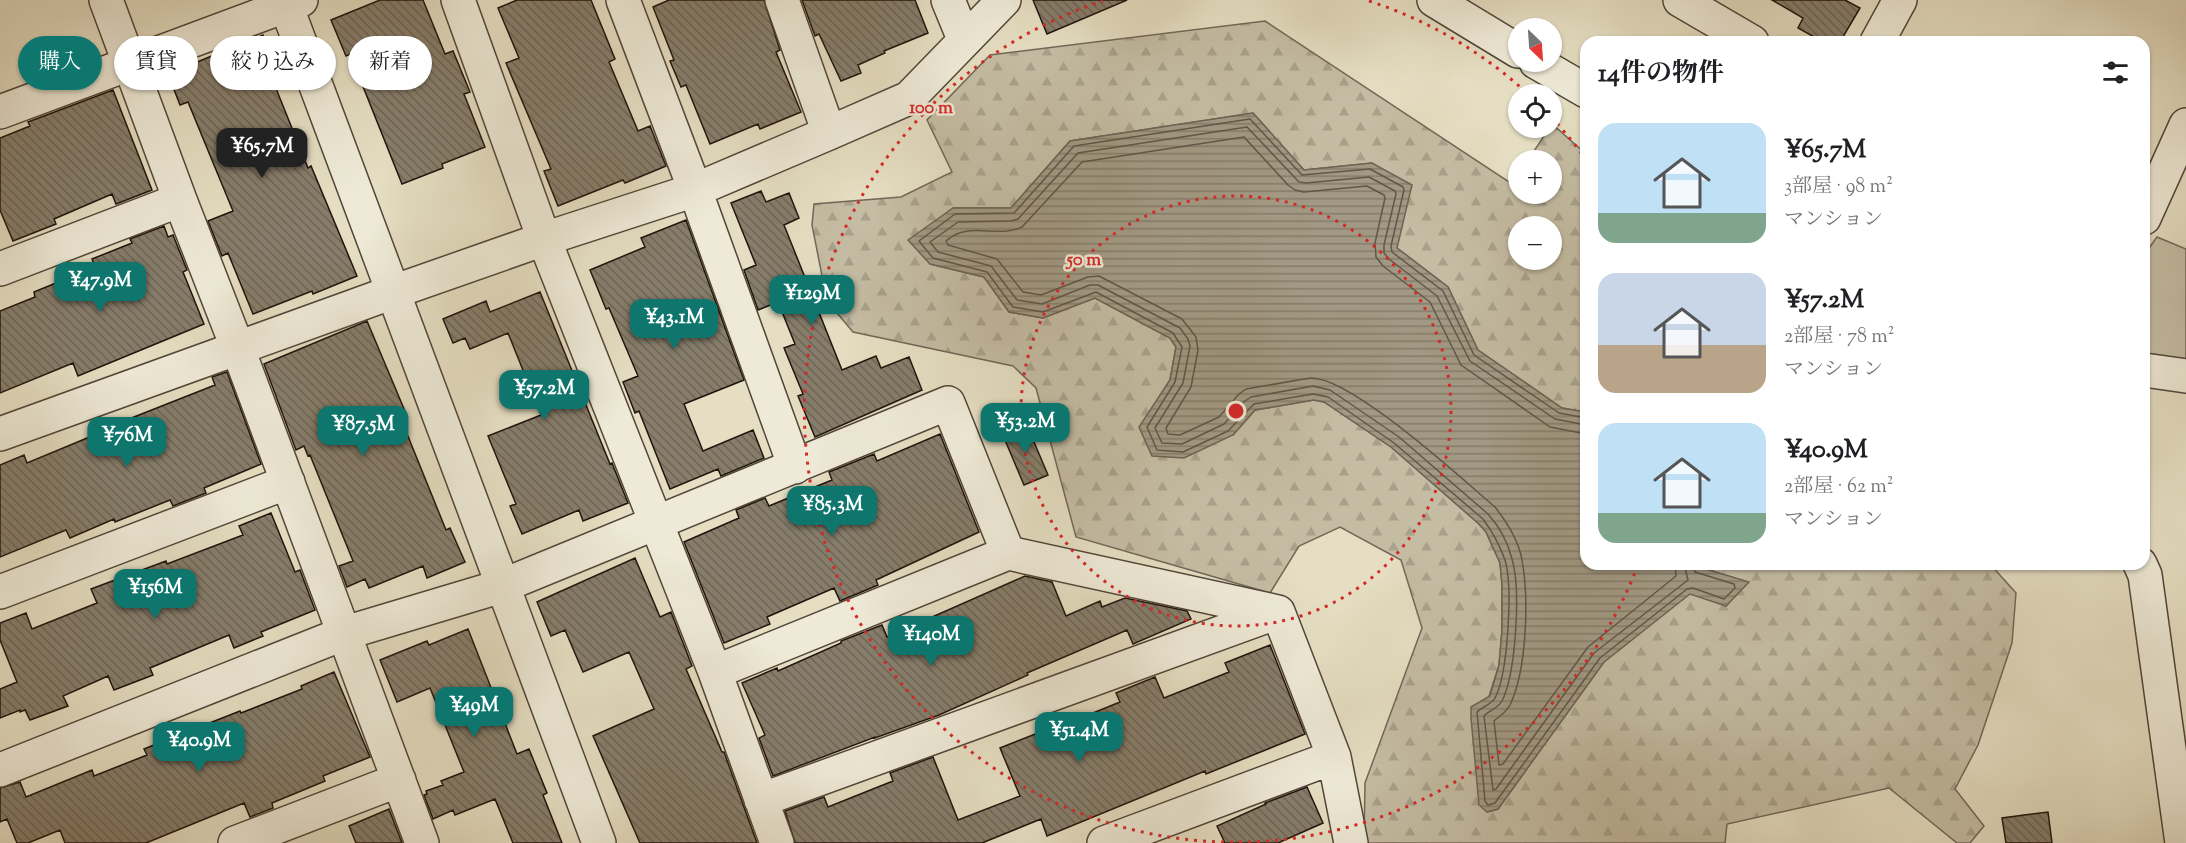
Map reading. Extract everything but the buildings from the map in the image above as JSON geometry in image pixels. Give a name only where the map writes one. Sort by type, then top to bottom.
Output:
[{"type":"street","points":[[106,0],[120,36]]},
{"type":"street","points":[[458,0],[544,239],[715,672],[777,843]]},
{"type":"street","points":[[623,0],[695,190],[795,467]]},
{"type":"street","points":[[782,0],[829,133]]},
{"type":"street","points":[[948,0],[964,39]]},
{"type":"street","points":[[0,434],[393,292],[544,239],[695,190],[829,133],[909,98],[1004,0]]},
{"type":"street","points":[[1434,0],[1508,45]]},
{"type":"street","points":[[1880,36],[1900,0]]},
{"type":"street","points":[[198,38],[291,2],[393,292],[599,843]]},
{"type":"street","points":[[1698,5],[1743,36]]},
{"type":"street","points":[[0,112],[114,70]]},
{"type":"street","points":[[1553,72],[1580,88]]},
{"type":"street","points":[[140,90],[422,843]]},
{"type":"street","points":[[2150,205],[2186,124]]},
{"type":"street","points":[[0,269],[180,200]]},
{"type":"street","points":[[2150,371],[2186,376]]},
{"type":"street","points":[[0,770],[345,633],[502,585],[948,403],[1008,553]]},
{"type":"street","points":[[0,592],[288,482]]},
{"type":"street","points":[[715,672],[1008,553],[1278,612]]},
{"type":"street","points":[[2143,570],[2182,843]]},
{"type":"street","points":[[1278,612],[1334,757],[1351,843]]},
{"type":"street","points":[[760,800],[1278,612]]},
{"type":"street","points":[[1104,843],[1334,757]]},
{"type":"street","points":[[235,843],[399,780]]},
{"type":"green space","points":[[1265,21],[1508,181],[1508,204],[1562,204],[1562,150],[1535,150],[1543,138],[1562,138],[1562,133],[1580,149],[1580,411],[1562,408],[1478,350],[1448,287],[1397,248],[1372,163],[1304,170],[1253,113],[1070,141],[1011,208],[953,208],[930,264],[984,277],[1009,312],[1043,318],[1095,298],[1170,338],[1176,347],[1170,380],[1140,427],[1233,435],[1255,410],[1314,400],[1324,402],[1391,447],[1479,524],[1486,532],[1500,563],[1502,585],[1499,665],[1489,696],[1487,812],[1498,809],[1604,662],[1690,593],[1726,606],[1748,582],[1709,570],[1995,570],[2016,593],[2012,643],[1978,745],[1955,789],[1984,826],[1970,843],[1957,843],[1889,788],[1727,824],[1725,843],[1364,843],[1365,783],[1422,628],[1401,560],[1340,527],[1299,546],[1270,593],[1076,537],[1036,388],[1013,366],[853,332],[827,301],[812,225],[814,204],[901,197],[952,172],[927,120],[990,55]]},
{"type":"green space","points":[[2157,237],[2186,249],[2186,362],[2150,355],[2150,247]]},
{"type":"water","points":[[1253,113],[1304,170],[1372,163],[1412,185],[1397,248],[1448,287],[1478,350],[1562,408],[1580,411],[1580,570],[1709,570],[1749,582],[1726,606],[1690,594],[1604,662],[1498,809],[1487,812],[1479,805],[1471,707],[1490,696],[1499,665],[1502,585],[1500,563],[1486,532],[1479,524],[1391,447],[1324,402],[1314,400],[1255,410],[1233,435],[1184,458],[1152,456],[1139,427],[1170,380],[1176,347],[1170,338],[1095,298],[1043,318],[1009,312],[984,277],[930,264],[908,240],[953,208],[1011,208],[1070,141]]}]
